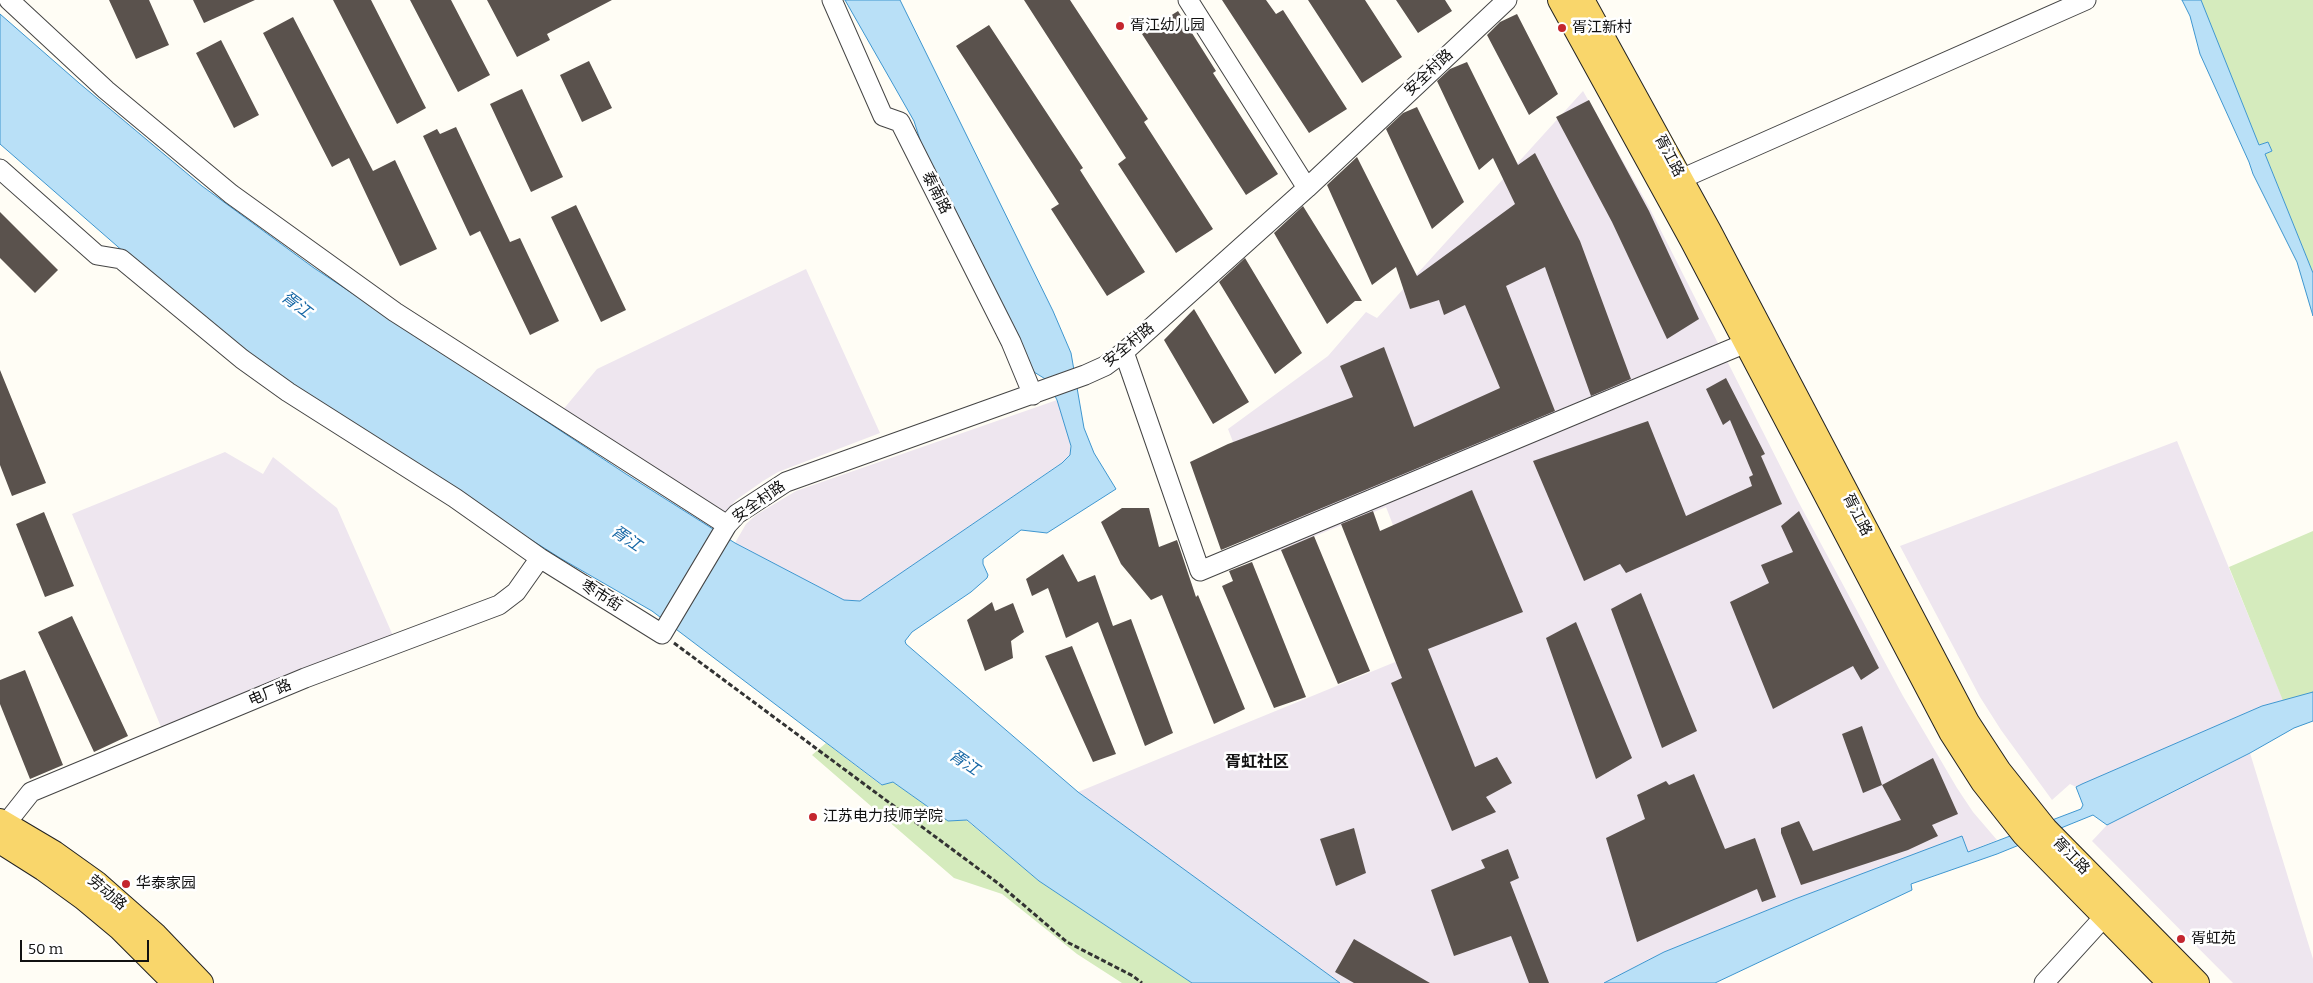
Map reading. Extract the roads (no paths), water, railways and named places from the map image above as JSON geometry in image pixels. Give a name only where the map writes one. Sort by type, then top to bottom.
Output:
[{"type":"main road","name":"胥江路","points":[[1560,0],[1636,135],[1932,699],[1976,755],[2024,834],[2081,880],[2197,983]]},
{"type":"main road","name":"胥江路","points":[[1582,0],[1681,179],[1940,674],[1976,755]]},
{"type":"main road","name":"劳动路","points":[[1,829],[44,869],[84,898],[120,928],[175,983]]},
{"type":"main road","name":"劳动路","points":[[1,829],[74,866],[114,898],[155,935],[201,983]]},
{"type":"main road","name":"胥江路","points":[[2081,880],[2104,917],[2170,983]]},
{"type":"street","points":[[9,0],[106,90],[231,194],[395,312],[725,528]]},
{"type":"street","name":"泰南路","points":[[832,0],[884,116],[900,122],[1011,342],[1039,392]]},
{"type":"street","points":[[1188,0],[1307,188]]},
{"type":"street","name":"安全村路","points":[[664,630],[725,528],[737,514],[786,482],[1085,375],[1105,366],[1124,352],[1307,188],[1507,0]]},
{"type":"street","points":[[1681,179],[2086,0]]},
{"type":"street","name":"枣市街","points":[[0,169],[97,255],[121,259],[242,360],[288,392],[456,498],[540,558],[664,630]]},
{"type":"street","points":[[1124,352],[1200,571],[1746,343]]},
{"type":"street","name":"电厂路","points":[[1,829],[31,792],[304,678],[499,605],[516,592],[540,558]]},
{"type":"street","points":[[2044,983],[2104,917]]},
{"type":"water","name":"胥江","points":[[845,0],[900,0],[1053,311],[1071,353],[1084,428],[1094,453],[1116,489],[1047,533],[1021,530],[983,559],[988,575],[987,578],[971,592],[912,632],[905,641],[906,644],[1078,792],[1340,983],[1192,983],[1039,881],[967,820],[948,821],[893,782],[882,785],[652,611],[560,558],[289,387],[187,307],[0,144],[0,14],[202,186],[314,268],[626,474],[735,543],[844,600],[860,601],[1062,463],[1070,455],[1071,446],[1057,400],[1047,380],[1034,372],[922,146],[914,121]]},
{"type":"water","points":[[2182,0],[2201,0],[2259,145],[2268,142],[2272,151],[2265,154],[2313,273],[2313,316],[2297,262],[2253,174],[2200,54],[2190,16]]},
{"type":"water","points":[[2313,692],[2313,721],[2294,728],[2250,753],[2107,825],[2093,815],[1997,854],[1911,884],[1912,890],[1715,983],[1604,983],[1664,952],[1795,899],[1962,836],[1968,852],[2081,809],[2083,805],[2076,787],[2262,706]]},
{"type":"place","name":"胥江幼儿园","points":[[1120,26]]},
{"type":"place","name":"胥江新村","points":[[1562,28]]},
{"type":"place","name":"江苏电力技师学院","points":[[813,817]]},
{"type":"place","name":"华泰家园","points":[[126,884]]},
{"type":"place","name":"胥虹苑","points":[[2181,939]]},
{"type":"district","name":"胥虹社区","points":[[1257,763]]}]
